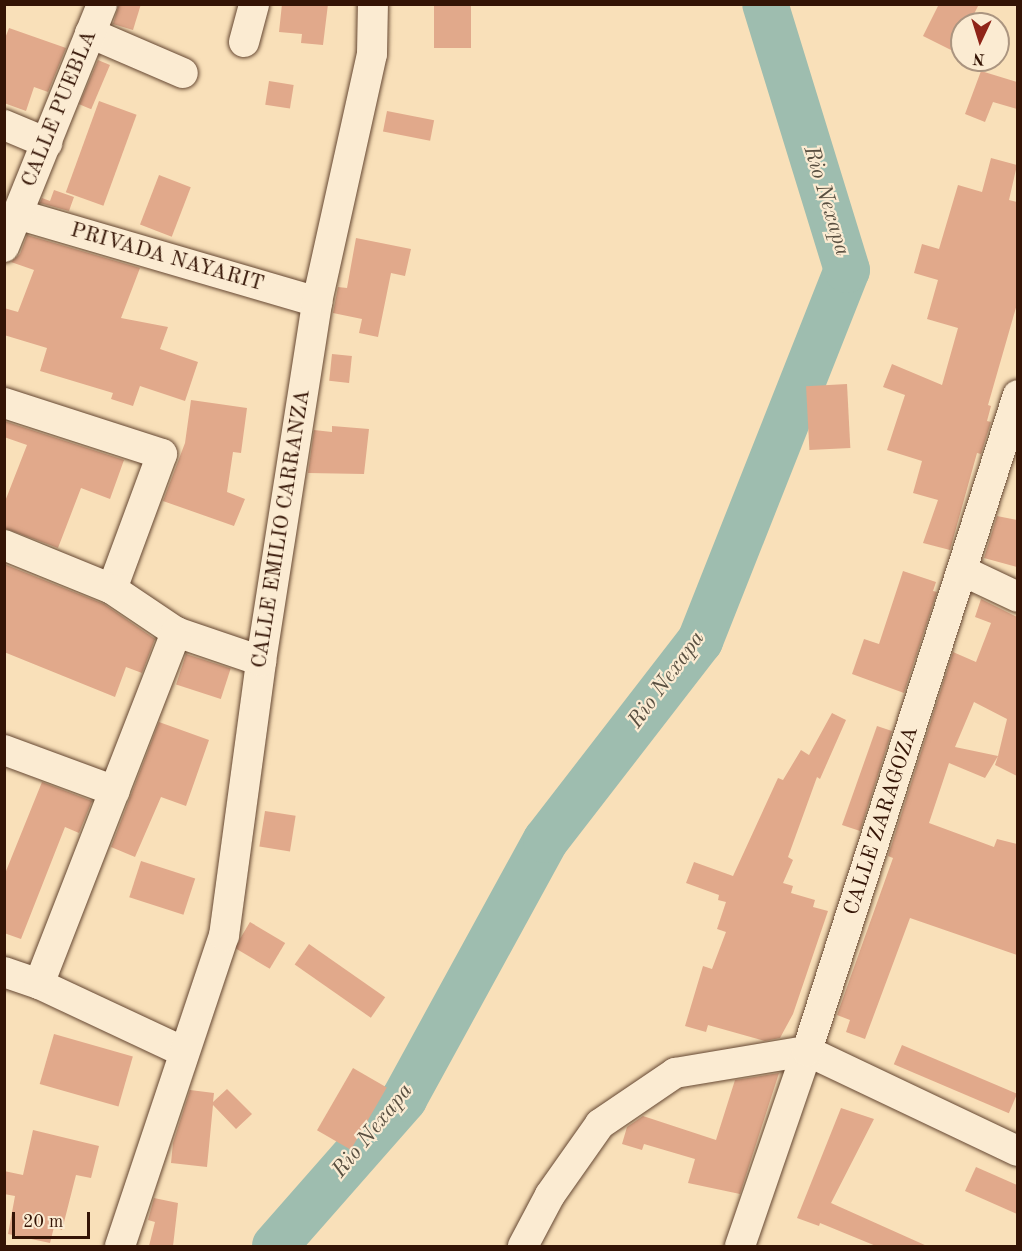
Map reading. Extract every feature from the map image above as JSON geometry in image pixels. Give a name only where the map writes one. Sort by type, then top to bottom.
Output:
[{"type":"street","name":"CALLE PUEBLA","points":[[4,247],[102,4]]},
{"type":"street","points":[[244,42],[254,4]]},
{"type":"street","name":"CALLE EMILIO CARRANZA","points":[[120,1246],[224,936],[261,661],[317,302],[372,54],[373,4]]},
{"type":"street","points":[[90,33],[183,73]]},
{"type":"street","points":[[4,125],[47,142]]},
{"type":"street","name":"PRIVADA NAYARIT","points":[[17,214],[317,302]]},
{"type":"street","name":"CALLE ZARAGOZA","points":[[740,1246],[807,1051],[963,572],[1017,394]]},
{"type":"street","points":[[4,404],[162,454],[112,589]]},
{"type":"street","points":[[4,545],[112,589],[176,632],[261,661]]},
{"type":"street","points":[[963,572],[1017,597]]},
{"type":"street","points":[[39,984],[176,632]]},
{"type":"street","points":[[4,750],[115,791]]},
{"type":"street","points":[[4,972],[39,984],[184,1052]]},
{"type":"street","points":[[523,1246],[550,1195],[600,1124],[675,1073],[807,1051],[1017,1151]]},
{"type":"building","points":[[119,4],[141,4],[133,30],[113,24]]},
{"type":"building","points":[[282,4],[328,4],[323,45],[301,43],[302,34],[279,32]]},
{"type":"building","points":[[434,4],[471,4],[471,48],[434,48]]},
{"type":"building","points":[[939,4],[979,4],[975,12],[950,12],[950,50],[923,36]]},
{"type":"building","points":[[9,28],[66,48],[48,92],[34,87],[26,111],[4,103],[4,41]]},
{"type":"building","points":[[98,60],[110,65],[91,109],[79,104]]},
{"type":"building","points":[[981,72],[1017,82],[1017,109],[993,102],[985,122],[965,114]]},
{"type":"building","points":[[269,81],[294,85],[290,109],[265,105]]},
{"type":"building","points":[[99,101],[137,115],[103,206],[66,192]]},
{"type":"building","points":[[387,111],[434,120],[430,141],[383,132]]},
{"type":"building","points":[[991,158],[1017,165],[1009,200],[1017,202],[1017,304],[988,405],[991,406],[987,421],[991,422],[981,454],[977,453],[950,550],[923,543],[938,500],[913,493],[922,461],[887,450],[905,395],[883,387],[892,364],[942,385],[958,328],[927,319],[938,280],[914,273],[922,244],[939,249],[958,185],[982,192]]},
{"type":"building","points":[[159,175],[191,187],[172,237],[140,224]]},
{"type":"building","points":[[54,190],[74,197],[69,211],[40,203],[42,198],[50,201]]},
{"type":"building","points":[[27,235],[140,268],[121,318],[168,327],[160,349],[198,362],[185,401],[140,386],[133,406],[111,399],[113,393],[40,371],[47,348],[4,335],[4,308],[18,312],[34,270],[11,262],[20,254]]},
{"type":"building","points":[[356,238],[411,249],[405,276],[391,273],[378,337],[359,333],[362,319],[333,313],[338,287],[347,288]]},
{"type":"building","points":[[332,354],[352,356],[349,383],[329,381]]},
{"type":"building","points":[[847,384],[850,448],[809,450],[806,386]]},
{"type":"building","points":[[191,400],[247,408],[241,453],[233,452],[227,492],[245,499],[234,526],[163,501],[185,443]]},
{"type":"building","points":[[4,421],[124,460],[110,499],[81,488],[58,548],[4,528],[4,504],[27,445],[4,437]]},
{"type":"building","points":[[332,426],[369,429],[364,474],[308,473],[314,430],[332,432]]},
{"type":"building","points":[[997,516],[1017,520],[1017,567],[984,558]]},
{"type":"building","points":[[4,564],[104,604],[155,639],[142,673],[126,667],[115,697],[4,652]]},
{"type":"building","points":[[903,571],[936,582],[933,591],[937,592],[904,693],[852,674],[864,639],[879,644]]},
{"type":"building","points":[[981,599],[1017,617],[1017,776],[995,765],[998,756],[985,778],[949,763],[929,823],[994,847],[997,839],[1017,844],[1017,955],[910,918],[865,1039],[846,1032],[850,1020],[837,1015],[893,858],[888,856],[953,652],[976,662],[991,623],[975,617]],"holes":[[[974,702],[1007,719],[998,756],[955,747]]]},
{"type":"building","points":[[186,654],[231,669],[221,699],[176,684]]},
{"type":"building","points":[[832,713],[846,720],[820,779],[817,777],[788,857],[793,860],[783,883],[793,886],[791,893],[815,900],[813,907],[828,911],[793,1014],[780,1038],[765,1041],[708,1025],[706,1032],[685,1026],[703,966],[712,969],[726,932],[717,929],[726,902],[718,900],[719,895],[686,883],[694,862],[733,876],[778,778],[783,780],[801,750],[809,755]]},
{"type":"building","points":[[159,722],[209,740],[186,806],[161,797],[135,857],[111,847]]},
{"type":"building","points":[[877,726],[892,731],[860,831],[842,825]]},
{"type":"building","points":[[42,782],[92,801],[79,833],[65,827],[21,939],[4,933],[4,876]]},
{"type":"building","points":[[265,811],[296,816],[290,851],[259,847]]},
{"type":"building","points":[[141,861],[195,879],[183,915],[129,897]]},
{"type":"building","points":[[250,922],[285,943],[270,969],[235,948]]},
{"type":"building","points":[[309,944],[385,997],[371,1018],[295,964]]},
{"type":"building","points":[[54,1034],[133,1057],[118,1107],[40,1084]]},
{"type":"building","points":[[902,1045],[1017,1094],[1009,1113],[894,1064]]},
{"type":"building","points":[[353,1068],[387,1088],[351,1150],[317,1130]]},
{"type":"building","points":[[779,1073],[740,1194],[688,1183],[695,1159],[644,1144],[642,1150],[622,1144],[627,1127],[643,1116],[716,1140],[735,1080]]},
{"type":"building","points":[[227,1089],[252,1114],[236,1129],[213,1105],[207,1167],[171,1163],[173,1143],[190,1090],[214,1093],[213,1102]]},
{"type":"building","points":[[841,1108],[874,1119],[831,1203],[927,1246],[876,1246],[820,1223],[819,1226],[797,1218]]},
{"type":"building","points":[[33,1130],[99,1146],[91,1178],[76,1175],[62,1230],[54,1227],[50,1243],[8,1234],[15,1196],[4,1194],[4,1171],[23,1175]]},
{"type":"building","points":[[976,1167],[1017,1185],[1017,1214],[965,1191]]},
{"type":"building","points":[[154,1198],[178,1203],[173,1246],[149,1246],[155,1222],[148,1220]]},
{"type":"waterway","name":"Rio Nexapa","points":[[275,1246],[404,1099],[546,840],[700,641],[847,270],[765,4]]}]
